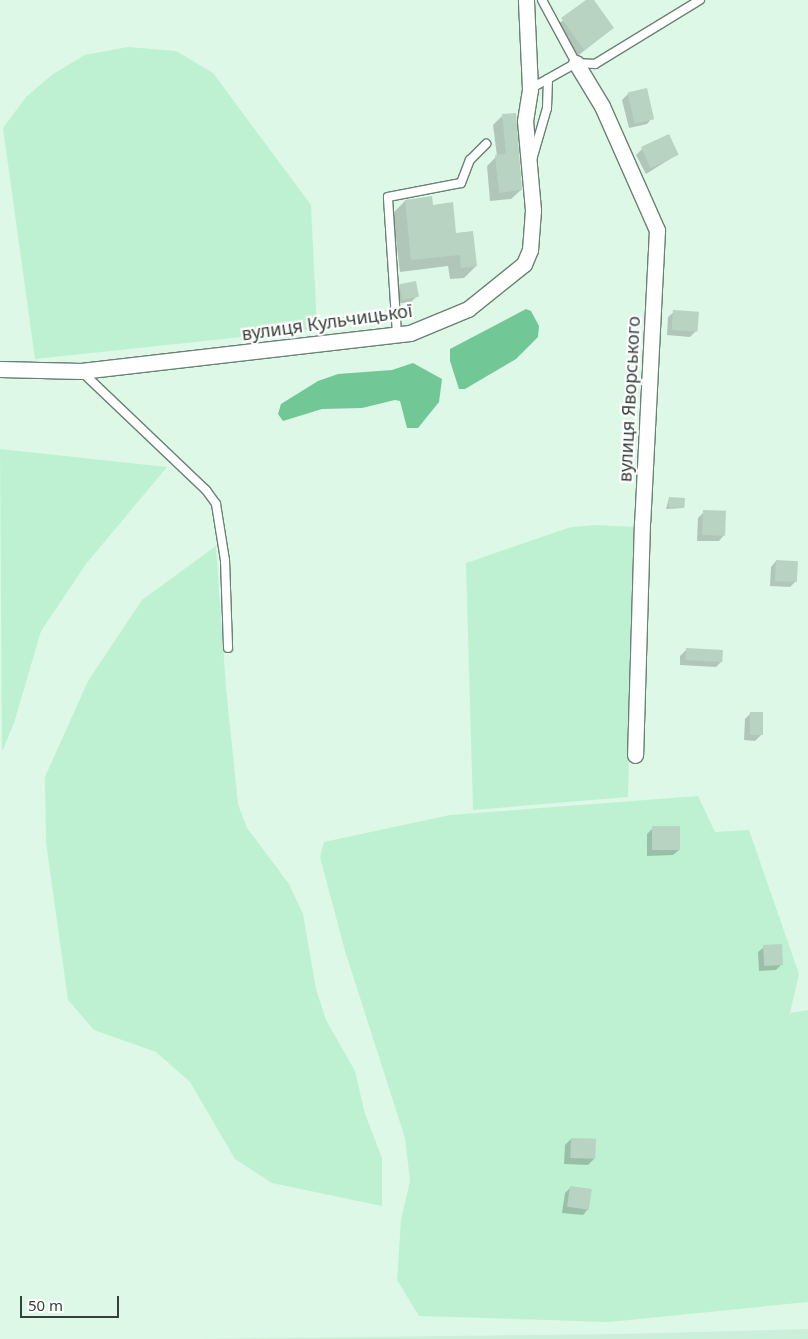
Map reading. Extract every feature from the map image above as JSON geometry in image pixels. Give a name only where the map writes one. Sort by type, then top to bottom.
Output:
[{"type":"street","name":"вулиця Кульчицької","points":[[0,369],[81,371],[410,333],[468,309],[524,264],[530,250],[533,210],[525,121],[530,89],[526,0]]},
{"type":"street","name":"вулиця Яворського","points":[[576,63],[602,106],[657,230],[642,522],[635,755]]},
{"type":"lane","points":[[542,0],[576,63]]},
{"type":"lane","points":[[530,89],[576,63],[595,64],[700,0]]},
{"type":"lane","points":[[529,168],[547,108],[548,79]]},
{"type":"lane","points":[[397,334],[388,197],[461,183],[470,160],[486,144]]},
{"type":"lane","points":[[81,371],[206,490],[216,504],[225,560],[228,648]]},
{"type":"shaded area","points":[[128,47],[176,51],[213,73],[311,205],[317,329],[35,359],[3,128],[26,97],[53,74],[85,55]]},
{"type":"shaded area","points":[[526,309],[531,311],[539,326],[538,337],[516,359],[465,389],[459,389],[450,361],[450,349]]},
{"type":"shaded area","points":[[413,363],[442,379],[439,402],[418,428],[407,428],[400,401],[395,400],[362,408],[322,409],[283,421],[278,414],[281,404],[318,381],[338,374],[392,370]]},
{"type":"shaded area","points":[[0,449],[167,467],[86,564],[41,631],[14,723],[2,752]]},
{"type":"shaded area","points":[[598,525],[634,527],[628,797],[473,810],[466,563],[571,527]]},
{"type":"shaded area","points":[[216,546],[226,688],[238,804],[247,828],[289,884],[303,914],[316,989],[326,1020],[355,1071],[365,1114],[382,1158],[382,1206],[272,1183],[235,1159],[190,1082],[156,1052],[94,1030],[68,1000],[46,842],[45,777],[88,681],[142,600]]},
{"type":"shaded area","points":[[698,796],[715,832],[749,830],[799,974],[790,1013],[808,1010],[808,1302],[609,1322],[419,1316],[397,1280],[401,1220],[410,1181],[405,1138],[345,951],[320,857],[324,842],[450,815]]},
{"type":"shaded area","points":[[808,1329],[808,1339],[198,1339],[621,1334]]},
{"type":"building","points":[[586,0],[594,0],[614,28],[584,50],[561,18]]},
{"type":"building","points":[[647,88],[654,119],[635,124],[628,92]]},
{"type":"building","points":[[516,113],[522,190],[499,193],[495,155],[506,154],[502,114]]},
{"type":"building","points":[[669,134],[679,155],[651,168],[641,147]]},
{"type":"building","points":[[432,196],[433,205],[453,202],[456,233],[473,231],[477,266],[461,268],[460,255],[411,260],[405,200]]},
{"type":"building","points":[[416,281],[419,297],[402,300],[399,284]]},
{"type":"building","points":[[673,310],[699,312],[698,332],[672,330]]},
{"type":"building","points":[[669,497],[685,498],[684,508],[668,507]]},
{"type":"building","points":[[703,510],[726,511],[725,536],[702,535]]},
{"type":"building","points":[[776,560],[798,561],[797,582],[775,581]]},
{"type":"building","points":[[686,648],[723,650],[722,662],[685,660]]},
{"type":"building","points":[[750,712],[763,712],[763,735],[750,735]]},
{"type":"building","points":[[652,826],[680,826],[680,850],[652,850]]},
{"type":"building","points":[[782,944],[783,965],[764,966],[763,945]]},
{"type":"building","points":[[571,1138],[596,1139],[595,1159],[570,1158]]},
{"type":"building","points":[[570,1186],[592,1189],[589,1210],[567,1207]]}]
